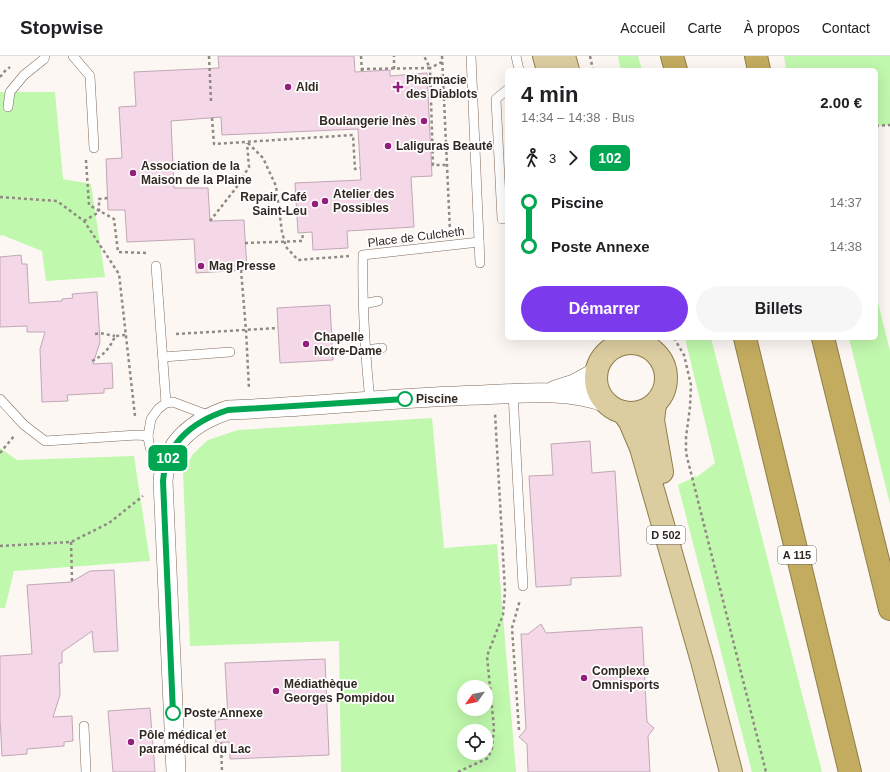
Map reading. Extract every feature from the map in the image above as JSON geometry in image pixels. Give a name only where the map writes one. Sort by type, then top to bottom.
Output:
[{"type":"highway","points":[[672,56],[675,68]]},
{"type":"highway","points":[[756,56],[759,68]]},
{"type":"highway","name":"A 115","points":[[745,340],[850,772]]},
{"type":"highway","points":[[823,340],[890,609]]},
{"type":"main road","points":[[544,56],[547,68]]},
{"type":"main road","points":[[564,56],[567,68]]},
{"type":"main road","points":[[640,341],[652,349],[660,357],[666,368],[667,379],[664,390],[655,405],[642,412],[632,413],[615,408],[599,392],[596,382],[596,372],[599,363],[611,343],[621,344],[640,341]]},
{"type":"main road","name":"D 502","points":[[655,405],[653,420],[656,446],[702,661]]},
{"type":"main road","name":"D 502","points":[[615,408],[632,426],[641,448],[702,661],[731,772]]},
{"type":"street","points":[[550,392],[574,384],[596,372]]},
{"type":"street","points":[[176,772],[163,481],[167,458],[176,444],[191,428],[211,416],[228,410],[513,393],[550,392],[576,394],[593,398],[615,408]]},
{"type":"lane","points":[[8,107],[10,92],[24,75],[44,59],[45,56]]},
{"type":"lane","points":[[73,56],[90,76],[94,143]]},
{"type":"lane","name":"Place de Culcheth","points":[[370,401],[365,350],[363,255],[479,242],[470,56]]},
{"type":"lane","points":[[516,56],[519,68]]},
{"type":"lane","points":[[505,92],[496,99],[502,219],[505,220]]},
{"type":"lane","points":[[479,242],[480,262]]},
{"type":"lane","points":[[156,266],[166,403]]},
{"type":"lane","points":[[363,304],[378,301]]},
{"type":"lane","points":[[365,350],[382,348]]},
{"type":"lane","points":[[163,357],[230,352]]},
{"type":"lane","points":[[513,393],[524,586]]},
{"type":"lane","points":[[0,399],[24,425],[46,441],[137,435],[148,436]]},
{"type":"lane","points":[[164,469],[149,449],[148,436],[151,419],[158,410],[166,403],[173,402],[211,416]]},
{"type":"lane","points":[[84,726],[86,772]]},
{"type":"path","points":[[209,56],[211,101]]},
{"type":"path","points":[[361,56],[362,70],[430,68],[442,62]]},
{"type":"path","points":[[394,56],[394,69]]},
{"type":"path","points":[[424,56],[430,68],[433,165],[448,165]]},
{"type":"path","points":[[442,56],[451,245]]},
{"type":"path","points":[[590,56],[593,68]]},
{"type":"path","points":[[212,118],[214,144],[352,135],[355,169],[360,168]]},
{"type":"path","points":[[878,126],[890,125]]},
{"type":"path","points":[[94,143],[85,140],[89,205],[114,219],[118,252],[155,253],[156,266]]},
{"type":"path","points":[[210,221],[236,188],[249,167],[247,143]]},
{"type":"path","points":[[247,143],[263,158],[276,186],[282,232],[286,247],[298,260],[363,255]]},
{"type":"path","points":[[0,197],[56,201],[84,221],[119,274],[137,435]]},
{"type":"path","points":[[100,212],[99,199],[108,198]]},
{"type":"path","points":[[84,221],[100,212]]},
{"type":"path","points":[[245,244],[302,241],[303,233]]},
{"type":"path","points":[[241,270],[250,409]]},
{"type":"path","points":[[161,335],[278,328]]},
{"type":"path","points":[[96,334],[100,333],[115,336],[126,335]]},
{"type":"path","points":[[92,361],[101,357],[111,346],[115,336]]},
{"type":"path","points":[[675,340],[684,355],[691,385],[686,453],[766,772]]},
{"type":"path","points":[[458,772],[488,758],[492,748],[494,728],[487,656],[503,615],[505,591],[494,394]]},
{"type":"path","points":[[0,453],[24,425]]},
{"type":"path","points":[[0,546],[71,542],[109,523],[144,495]]},
{"type":"path","points":[[71,542],[72,581]]},
{"type":"path","points":[[518,730],[512,628],[524,586]]},
{"type":"path","points":[[173,715],[220,712],[220,720]]},
{"type":"path","points":[[221,742],[222,772]]},
{"type":"green space","points":[[618,56],[638,56],[641,68],[621,68]]},
{"type":"green space","points":[[784,56],[890,56],[890,125],[878,126],[878,68],[786,68]]},
{"type":"green space","points":[[0,92],[55,92],[63,179],[91,184],[105,277],[46,281],[42,251],[2,235],[0,236]]},
{"type":"green space","points":[[878,302],[890,351],[890,504],[849,340],[878,340]]},
{"type":"green space","points":[[685,340],[712,340],[822,772],[752,772],[678,485],[696,476],[697,477],[715,463]]},
{"type":"green space","points":[[432,418],[444,548],[497,544],[516,772],[341,772],[339,641],[190,646],[183,472],[193,454],[208,440],[238,430]]},
{"type":"green space","points":[[0,448],[17,460],[134,456],[150,561],[14,571],[5,608],[0,608]]},
{"type":"building","points":[[218,56],[354,56],[355,72],[390,70],[390,76],[427,73],[432,176],[411,177],[414,227],[347,231],[348,248],[313,250],[312,232],[298,233],[295,183],[361,180],[358,129],[222,135],[221,117],[171,121],[174,188],[208,188],[210,221],[244,220],[247,270],[196,273],[194,239],[127,242],[125,210],[108,210],[106,159],[122,158],[119,107],[136,106],[134,72],[219,68]]},
{"type":"building","points":[[21,255],[22,264],[27,264],[29,303],[62,301],[62,299],[73,298],[72,294],[97,292],[100,342],[93,364],[112,363],[113,388],[104,389],[104,393],[67,395],[68,401],[42,402],[40,349],[45,332],[27,332],[27,326],[0,327],[0,257]]},
{"type":"building","name":"Chapelle Notre-Dame","points":[[330,305],[333,360],[280,363],[277,308]]},
{"type":"building","points":[[590,441],[592,473],[615,471],[621,576],[571,578],[571,585],[536,587],[529,476],[553,475],[551,444]]},
{"type":"building","points":[[114,570],[118,651],[94,652],[92,631],[62,652],[62,663],[59,663],[60,695],[53,717],[72,716],[73,741],[64,742],[64,746],[27,749],[27,754],[2,756],[0,718],[0,656],[32,654],[27,585],[71,582],[90,571]]},
{"type":"building","name":"Complexe Omnisports","points":[[541,624],[546,633],[642,627],[647,722],[654,728],[648,736],[650,772],[528,772],[527,744],[519,737],[526,729],[521,634],[528,634]]},
{"type":"building","name":"Médiathèque Georges Pompidou","points":[[325,659],[329,755],[230,759],[229,742],[216,743],[215,720],[228,719],[225,663]]},
{"type":"building","name":"Pôle médical et paramédical du Lac","points":[[150,708],[155,772],[113,772],[108,711]]},
{"type":"bus line","name":"102","points":[[173,713],[163,481],[167,458],[176,444],[191,428],[211,416],[228,410],[405,399]]},
{"type":"place","name":"Aldi","points":[[288,87]]},
{"type":"place","name":"Pharmacie des Diablots","points":[[398,87]]},
{"type":"place","name":"Boulangerie Inès","points":[[424,121]]},
{"type":"place","name":"Laliguras Beauté","points":[[388,146]]},
{"type":"place","name":"Association de la Maison de la Plaine","points":[[133,173]]},
{"type":"place","name":"Atelier des Possibles","points":[[325,201]]},
{"type":"place","name":"Repair Café Saint-Leu","points":[[315,204]]},
{"type":"place","name":"Mag Presse","points":[[201,266]]},
{"type":"place","name":"Chapelle Notre-Dame","points":[[306,344]]},
{"type":"place","name":"Piscine","points":[[405,399]]},
{"type":"place","name":"Complexe Omnisports","points":[[584,678]]},
{"type":"place","name":"Médiathèque Georges Pompidou","points":[[276,691]]},
{"type":"place","name":"Poste Annexe","points":[[173,713]]},
{"type":"place","name":"Pôle médical et paramédical du Lac","points":[[131,742]]}]
